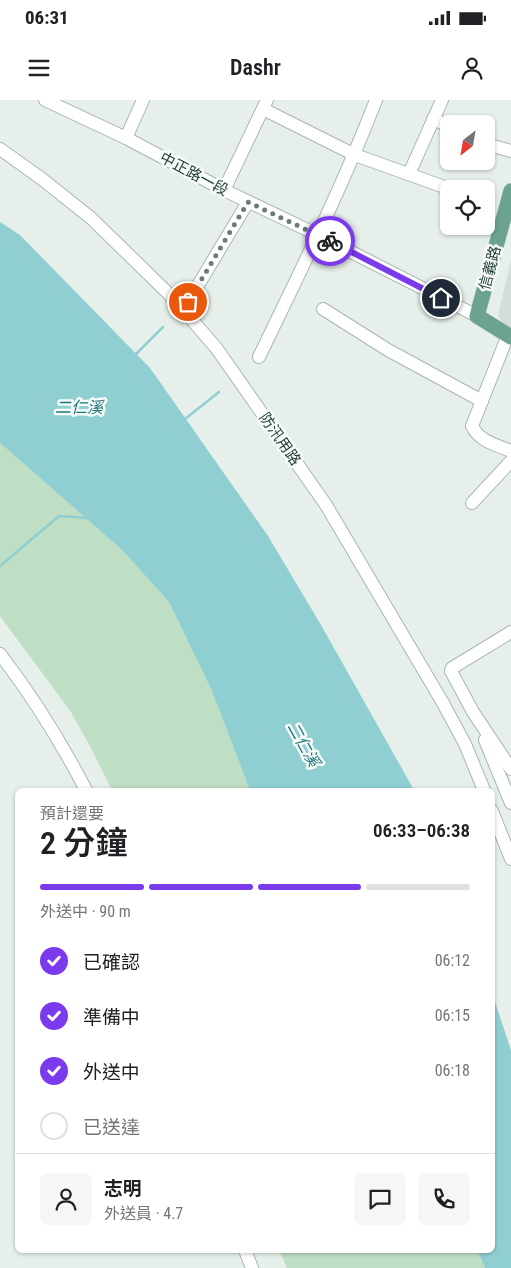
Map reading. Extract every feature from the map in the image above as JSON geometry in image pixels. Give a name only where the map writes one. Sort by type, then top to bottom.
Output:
[{"type":"main road","name":"信義路","points":[[477,316],[511,192]]},
{"type":"main road","points":[[477,316],[509,336]]},
{"type":"street","name":"中正路一段","points":[[45,100],[126,138],[224,190],[318,235],[477,316]]},
{"type":"street","points":[[126,138],[142,100]]},
{"type":"street","points":[[259,357],[355,155],[376,100]]},
{"type":"street","points":[[409,174],[442,100]]},
{"type":"street","points":[[224,190],[265,104],[355,155],[440,185]]},
{"type":"street","points":[[433,119],[440,122]]},
{"type":"street","points":[[495,147],[511,151]]},
{"type":"street","name":"防汛用路","points":[[0,149],[91,218],[176,300],[217,349],[326,505],[465,744],[483,788]]},
{"type":"street","points":[[188,302],[248,202]]},
{"type":"street","points":[[323,309],[388,350],[482,401]]},
{"type":"street","points":[[509,336],[472,421],[472,426],[474,431],[490,443],[511,451]]},
{"type":"street","points":[[472,503],[511,462]]},
{"type":"street","points":[[511,632],[452,668],[451,671],[473,712],[511,802]]},
{"type":"street","points":[[0,654],[65,750],[85,788]]},
{"type":"street","points":[[473,712],[511,769]]},
{"type":"street","points":[[495,819],[511,859]]},
{"type":"street","points":[[246,1253],[252,1268]]},
{"type":"shaded area","points":[[511,260],[511,332],[504,328],[498,315]]},
{"type":"green space","points":[[0,443],[121,549],[169,602],[211,689],[249,788],[111,788],[71,712],[0,616]]},
{"type":"green space","points":[[280,1253],[478,1253],[485,1268],[287,1268]]},
{"type":"water","name":"二仁溪","points":[[0,222],[20,235],[150,368],[268,536],[321,625],[413,788],[249,788],[211,689],[169,602],[121,549],[0,443]]},
{"type":"water","points":[[495,1002],[511,1050],[511,1268],[485,1268],[478,1253],[495,1253]]},
{"type":"waterway","points":[[134,356],[163,327]]},
{"type":"waterway","points":[[185,419],[219,392]]},
{"type":"waterway","points":[[0,566],[59,516],[87,518]]},
{"type":"way so far","points":[[188,302],[248,202],[330,241]]},
{"type":"route","points":[[330,241],[441,298]]}]
